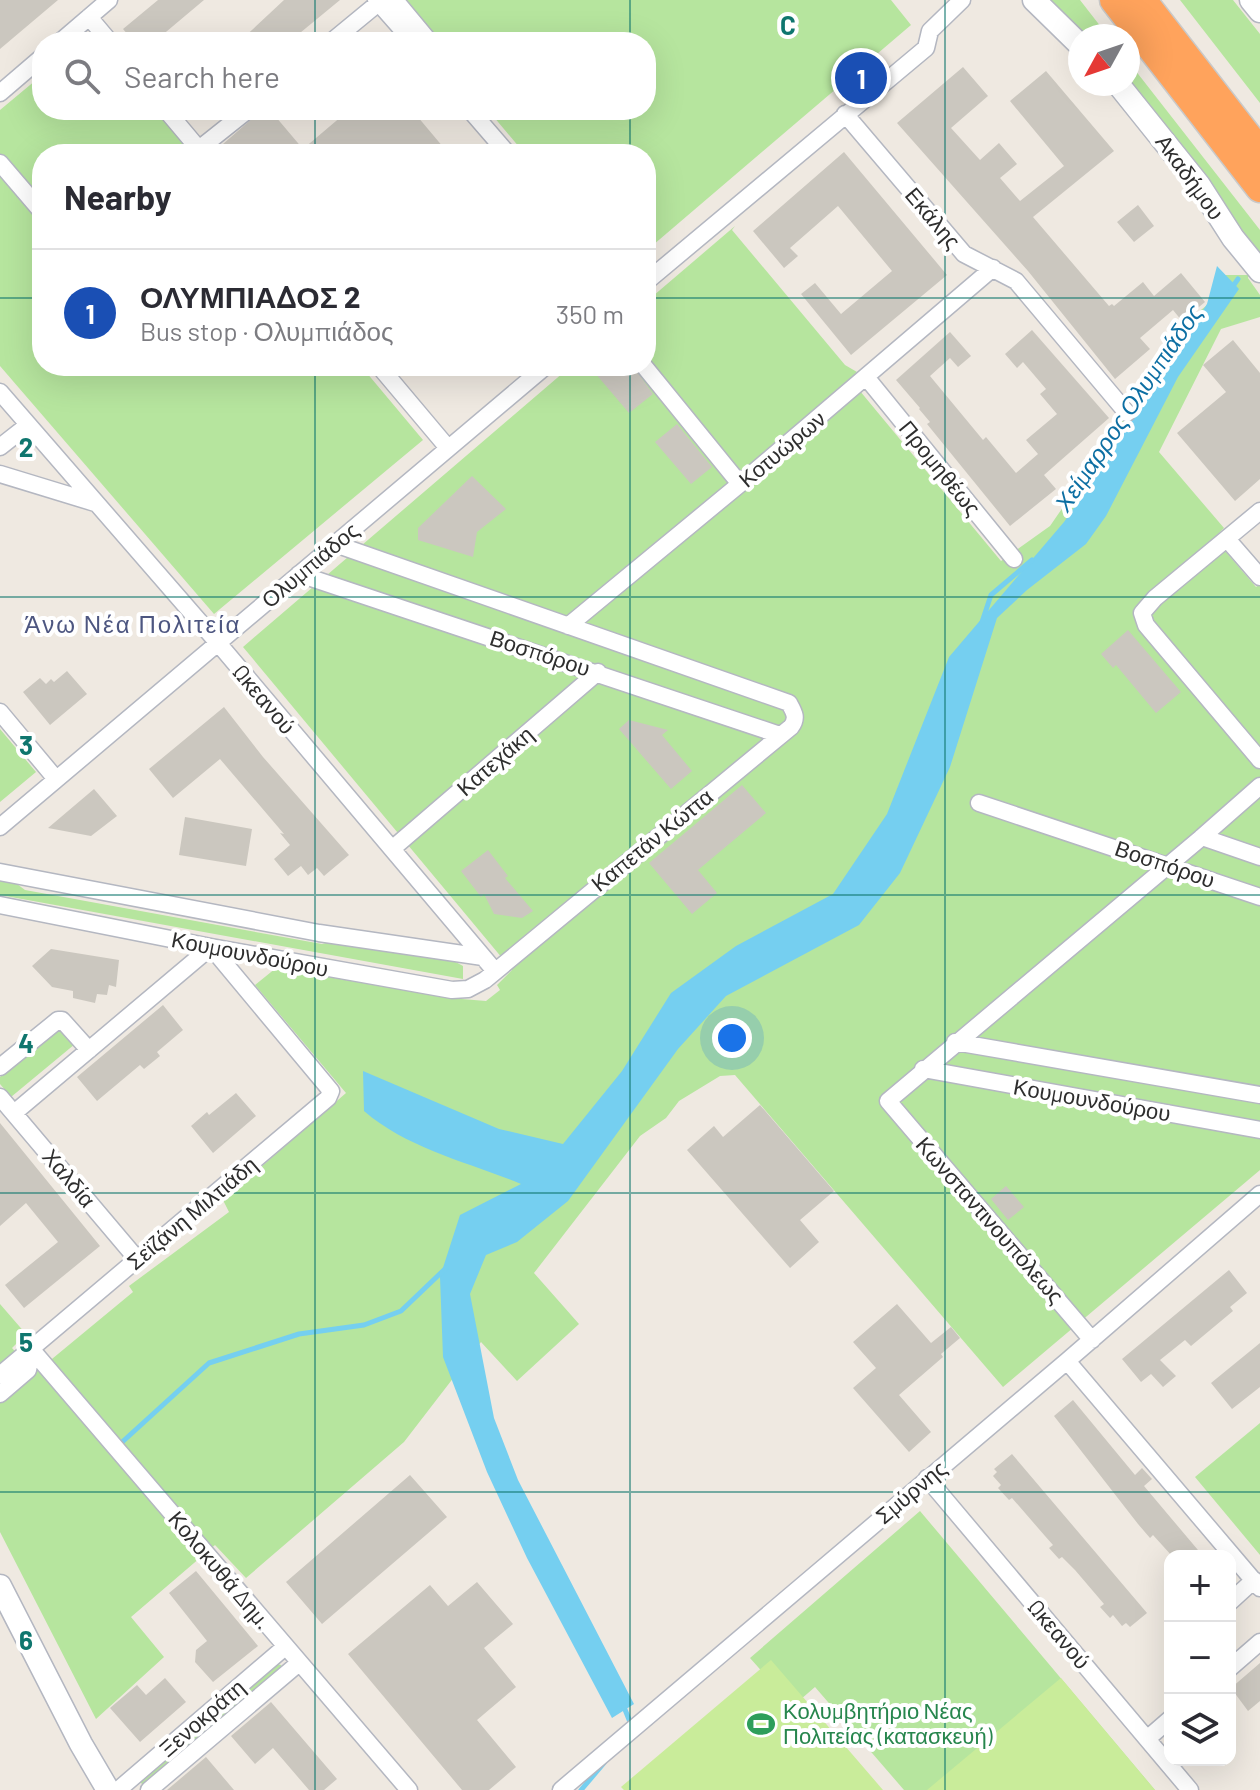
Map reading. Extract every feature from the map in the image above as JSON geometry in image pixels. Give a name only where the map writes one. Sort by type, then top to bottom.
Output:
[{"type":"highway","points":[[1114,0],[1260,188]]},
{"type":"highway","points":[[1142,0],[1260,152]]},
{"type":"street","points":[[72,32],[109,0]]},
{"type":"street","points":[[656,274],[926,48],[930,31],[962,0]]},
{"type":"street","points":[[1034,0],[1068,33]]},
{"type":"street","points":[[1251,0],[1260,11]]},
{"type":"street","points":[[344,32],[383,1]]},
{"type":"street","points":[[383,1],[406,32]]},
{"type":"street","points":[[383,1],[419,32]]},
{"type":"street","points":[[89,17],[102,32]]},
{"type":"street","points":[[0,93],[32,66]]},
{"type":"street","name":"Ακαδήμου","points":[[1128,96],[1199,185],[1233,238],[1260,271]]},
{"type":"street","name":"Εκάλης","points":[[845,114],[964,254],[1016,281],[1127,413]]},
{"type":"street","points":[[174,120],[194,144]]},
{"type":"street","points":[[210,144],[237,120]]},
{"type":"street","points":[[479,120],[499,144]]},
{"type":"street","points":[[0,163],[32,200]]},
{"type":"street","name":"Κοτυώρων","points":[[568,626],[993,268]]},
{"type":"street","points":[[387,376],[448,448]]},
{"type":"street","name":"Ολυμπιάδος","points":[[0,827],[534,376]]},
{"type":"street","points":[[652,376],[740,484]]},
{"type":"street","name":"Προμηθέως","points":[[866,377],[1014,559]]},
{"type":"street","name":"Ωκεανού","points":[[0,392],[218,643],[495,971]]},
{"type":"street","points":[[4,440],[28,425]]},
{"type":"street","points":[[0,474],[96,503]]},
{"type":"street","points":[[1260,511],[1155,598],[1142,613],[1146,625],[1260,760]]},
{"type":"street","points":[[1227,539],[1260,577]]},
{"type":"street","name":"Βοσπόρου","points":[[299,574],[780,735],[795,721],[789,703],[335,544]]},
{"type":"street","name":"Κατεχάκη","points":[[392,849],[598,672]]},
{"type":"street","points":[[0,712],[56,779]]},
{"type":"street","name":"Καπετάν Κώττα","points":[[495,971],[780,735]]},
{"type":"street","points":[[923,1069],[1260,786]]},
{"type":"street","name":"Βοσπόρου","points":[[979,803],[1260,897]]},
{"type":"street","name":"Βοσπόρου","points":[[1202,837],[1260,857]]},
{"type":"street","name":"Κουμουνδούρου","points":[[0,872],[319,933],[483,957]]},
{"type":"street","name":"Κουμουνδούρου","points":[[0,905],[452,990],[474,987],[495,971]]},
{"type":"street","points":[[14,1113],[211,947]]},
{"type":"street","name":"Σεϊζάνη Μιλτιάδη","points":[[0,1375],[328,1098],[331,1091],[316,1071],[211,947]]},
{"type":"street","points":[[0,1067],[58,1020],[62,1020],[89,1050]]},
{"type":"street","name":"Κουμουνδούρου","points":[[955,1042],[1260,1095]]},
{"type":"street","name":"Κουμουνδούρου","points":[[923,1069],[1260,1130]]},
{"type":"street","name":"Κωνσταντινουπόλεως","points":[[923,1069],[888,1101],[1092,1340]]},
{"type":"street","name":"Χαλδία","points":[[0,1097],[137,1259]]},
{"type":"street","name":"Σμύρνης","points":[[561,1790],[1260,1194]]},
{"type":"street","name":"Σεϊζάνη Μιλτιάδη","points":[[0,1394],[28,1370],[32,1350]]},
{"type":"street","name":"Κολοκυθά Δημ.","points":[[32,1350],[409,1790]]},
{"type":"street","points":[[1067,1361],[1257,1584],[1236,1598]]},
{"type":"street","name":"Ωκεανού","points":[[927,1478],[1190,1790]]},
{"type":"street","points":[[0,1586],[108,1790]]},
{"type":"street","points":[[1236,1663],[1260,1642]]},
{"type":"street","name":"Ξενοκράτη","points":[[118,1790],[285,1647]]},
{"type":"street","name":"Ξενοκράτη","points":[[149,1790],[299,1663]]},
{"type":"street","points":[[1147,1739],[1164,1724]]},
{"type":"green space","points":[[395,0],[891,0],[911,25],[656,242],[656,144],[517,144],[496,120],[656,120],[656,32],[422,32]]},
{"type":"green space","points":[[1045,0],[1080,0],[1099,24],[1068,24]]},
{"type":"green space","points":[[1180,0],[1233,0],[1260,34],[1260,103]]},
{"type":"green space","points":[[1140,76],[1260,230],[1260,253],[1137,96],[1140,96]]},
{"type":"green space","points":[[32,83],[32,120],[167,120],[188,144],[32,144],[32,376],[369,376],[423,440],[214,614],[0,366],[0,110]]},
{"type":"green space","points":[[735,226],[732,230],[845,365],[857,372],[850,379],[1001,561],[1050,526],[1225,275],[1249,275],[1260,295],[1260,317],[1221,329],[1159,452],[1224,528],[1214,538],[1256,587],[1260,584],[1260,1170],[1003,1387],[735,1075],[720,1076],[679,1101],[666,1118],[640,1136],[534,1273],[579,1324],[517,1381],[481,1342],[404,1442],[246,1578],[215,1545],[131,1617],[164,1657],[96,1719],[0,1532],[0,1304],[26,1334],[12,1348],[35,1373],[133,1292],[129,1286],[229,1212],[223,1200],[346,1093],[255,985],[276,968],[450,998],[486,1001],[500,990],[497,985],[512,970],[243,647],[559,376],[656,376],[656,293]]},
{"type":"green space","points":[[0,729],[36,772],[0,802]]},
{"type":"green space","points":[[0,881],[17,884],[25,890],[322,944],[334,941],[452,960],[463,966],[463,979],[0,895]]},
{"type":"green space","points":[[60,1027],[75,1044],[11,1097],[0,1084],[0,1077]]},
{"type":"green space","points":[[1260,1423],[1260,1555],[1195,1477]]},
{"type":"green space","points":[[920,1511],[1155,1790],[904,1790],[815,1687],[793,1706],[750,1658]]},
{"type":"green space","name":"Κολυμβητήριο Νέας Πολιτείας (κατασκευή)","points":[[771,1660],[883,1790],[624,1790],[621,1787]]},
{"type":"green space","points":[[277,1664],[281,1665],[282,1670],[144,1787],[139,1780]]},
{"type":"green space","points":[[1061,1678],[1155,1790],[927,1790]]},
{"type":"water","points":[[1217,266],[1239,289],[1178,377],[1106,516],[1086,544],[997,618],[950,767],[900,873],[859,925],[726,996],[678,1049],[568,1201],[517,1242],[486,1255],[470,1294],[494,1418],[518,1480],[634,1704],[612,1718],[527,1558],[487,1472],[443,1357],[440,1277],[460,1215],[521,1184],[439,1154],[381,1124],[364,1111],[363,1071],[499,1129],[563,1144],[622,1071],[671,993],[736,946],[833,894],[887,814],[949,657],[1064,522],[1085,492],[1207,304]]},
{"type":"building","points":[[0,0],[58,0],[0,49]]},
{"type":"building","points":[[158,0],[204,0],[166,32],[126,32],[123,29]]},
{"type":"building","points":[[284,0],[340,0],[301,32],[250,32]]},
{"type":"building","points":[[963,67],[988,96],[951,128],[980,160],[999,143],[1017,164],[1000,178],[1020,201],[1064,166],[1010,101],[1046,71],[1114,151],[1033,217],[1109,306],[1114,306],[1143,282],[1154,296],[1181,273],[1205,302],[1182,321],[1173,310],[1140,338],[1150,349],[1115,379],[1028,271],[897,123]]},
{"type":"building","points":[[251,120],[278,120],[299,144],[223,144]]},
{"type":"building","points":[[337,120],[420,120],[441,144],[309,144]]},
{"type":"building","points":[[844,152],[947,275],[851,355],[801,294],[815,283],[841,314],[892,271],[838,206],[790,248],[798,256],[784,268],[753,231]]},
{"type":"building","points":[[1138,205],[1154,226],[1134,242],[1117,222]]},
{"type":"building","points":[[1032,330],[1109,418],[1044,475],[1056,489],[1010,526],[927,424],[930,422],[896,380],[950,332],[971,356],[958,367],[950,358],[930,376],[983,440],[986,437],[1016,473],[1038,454],[1026,440],[1057,414],[1040,394],[1046,389],[1023,362],[1017,368],[1005,354]]},
{"type":"building","points":[[1233,340],[1260,373],[1260,479],[1235,501],[1177,433],[1226,392],[1203,365]]},
{"type":"building","points":[[598,376],[640,376],[653,394],[629,413]]},
{"type":"building","points":[[677,424],[712,467],[691,484],[655,442]]},
{"type":"building","points":[[472,476],[506,509],[477,532],[473,557],[418,540],[418,528]]},
{"type":"building","points":[[1128,630],[1181,692],[1156,713],[1116,665],[1113,668],[1101,654]]},
{"type":"building","points":[[67,671],[87,694],[50,725],[23,692],[40,678],[46,684],[51,679],[54,682]]},
{"type":"building","points":[[224,707],[263,757],[349,855],[324,876],[317,868],[308,875],[301,866],[288,876],[274,859],[290,845],[280,833],[284,834],[220,759],[173,798],[149,769]]},
{"type":"building","points":[[629,720],[668,730],[662,735],[692,771],[671,789],[619,729]]},
{"type":"building","points":[[742,785],[766,813],[698,870],[717,893],[692,914],[649,863]]},
{"type":"building","points":[[94,789],[117,816],[91,836],[48,828]]},
{"type":"building","points":[[185,817],[252,829],[246,866],[179,855]]},
{"type":"building","points":[[488,850],[508,876],[505,878],[533,911],[522,918],[494,914],[484,894],[481,897],[461,871]]},
{"type":"building","points":[[51,949],[119,960],[116,987],[109,985],[107,995],[97,994],[95,1003],[73,998],[73,991],[52,987],[32,966]]},
{"type":"building","points":[[163,1005],[183,1030],[157,1052],[160,1056],[144,1069],[140,1065],[97,1101],[77,1077]]},
{"type":"building","points":[[236,1093],[256,1116],[213,1153],[191,1126]]},
{"type":"building","points":[[760,1105],[834,1191],[800,1220],[819,1242],[790,1268],[687,1150],[714,1126],[723,1137]]},
{"type":"building","points":[[0,1123],[100,1246],[24,1308],[5,1285],[58,1242],[26,1203],[0,1226]]},
{"type":"building","points":[[1006,1186],[1024,1207],[1008,1220],[991,1199]]},
{"type":"building","points":[[1229,1270],[1247,1293],[1230,1307],[1233,1311],[1191,1346],[1185,1340],[1160,1360],[1176,1376],[1163,1387],[1151,1374],[1141,1382],[1122,1359]]},
{"type":"building","points":[[897,1304],[931,1343],[951,1327],[960,1338],[899,1395],[931,1432],[909,1452],[853,1388],[876,1368],[853,1342]]},
{"type":"building","points":[[1260,1343],[1260,1387],[1232,1409],[1211,1383]]},
{"type":"building","points":[[1073,1400],[1135,1475],[1142,1468],[1152,1479],[1144,1486],[1198,1550],[1167,1550],[1153,1535],[1150,1538],[1054,1416]]},
{"type":"building","points":[[1012,1454],[1147,1613],[1130,1627],[1126,1623],[1122,1626],[1113,1615],[1110,1618],[1100,1607],[1104,1604],[1075,1570],[1062,1557],[1059,1559],[1049,1548],[1053,1545],[1012,1498],[1009,1500],[998,1488],[1001,1485],[993,1476],[997,1472],[994,1469]]},
{"type":"building","points":[[410,1475],[447,1517],[322,1624],[286,1582]]},
{"type":"building","points":[[196,1571],[258,1646],[213,1682],[195,1662],[196,1650],[207,1641],[169,1593]]},
{"type":"building","points":[[477,1582],[513,1624],[484,1648],[516,1687],[477,1720],[516,1767],[489,1790],[462,1790],[348,1654],[430,1585],[448,1606]]},
{"type":"building","points":[[1260,1663],[1260,1701],[1248,1711],[1236,1695],[1236,1684]]},
{"type":"building","points":[[165,1678],[186,1702],[140,1742],[110,1708],[137,1685],[146,1695]]},
{"type":"building","points":[[271,1702],[337,1779],[324,1790],[309,1790],[273,1748],[255,1764],[231,1736]]},
{"type":"building","points":[[206,1757],[234,1790],[167,1790]]},
{"type":"waterway","name":"Χείμαρρος Ολυμπιάδος","points":[[1231,289],[1238,279]]},
{"type":"waterway","name":"Χείμαρρος Ολυμπιάδος","points":[[982,622],[991,595],[1032,560]]},
{"type":"waterway","points":[[120,1444],[209,1363],[299,1334],[364,1325],[401,1311],[446,1268]]},
{"type":"waterway","name":"Χείμαρρος Ολυμπιάδος","points":[[624,1707],[632,1727]]},
{"type":"waterway","name":"Χείμαρρος Ολυμπιάδος","points":[[581,1790],[604,1763]]},
{"type":"place","name":"ΟΛΥΜΠΙΑΔΟΣ 2","points":[[861,78]]},
{"type":"place","name":"Κολυμβητήριο Νέας Πολιτείας (κατασκευή)","points":[[761,1724]]},
{"type":"district","name":"Άνω Νέα Πολιτεία","points":[[133,625]]}]
